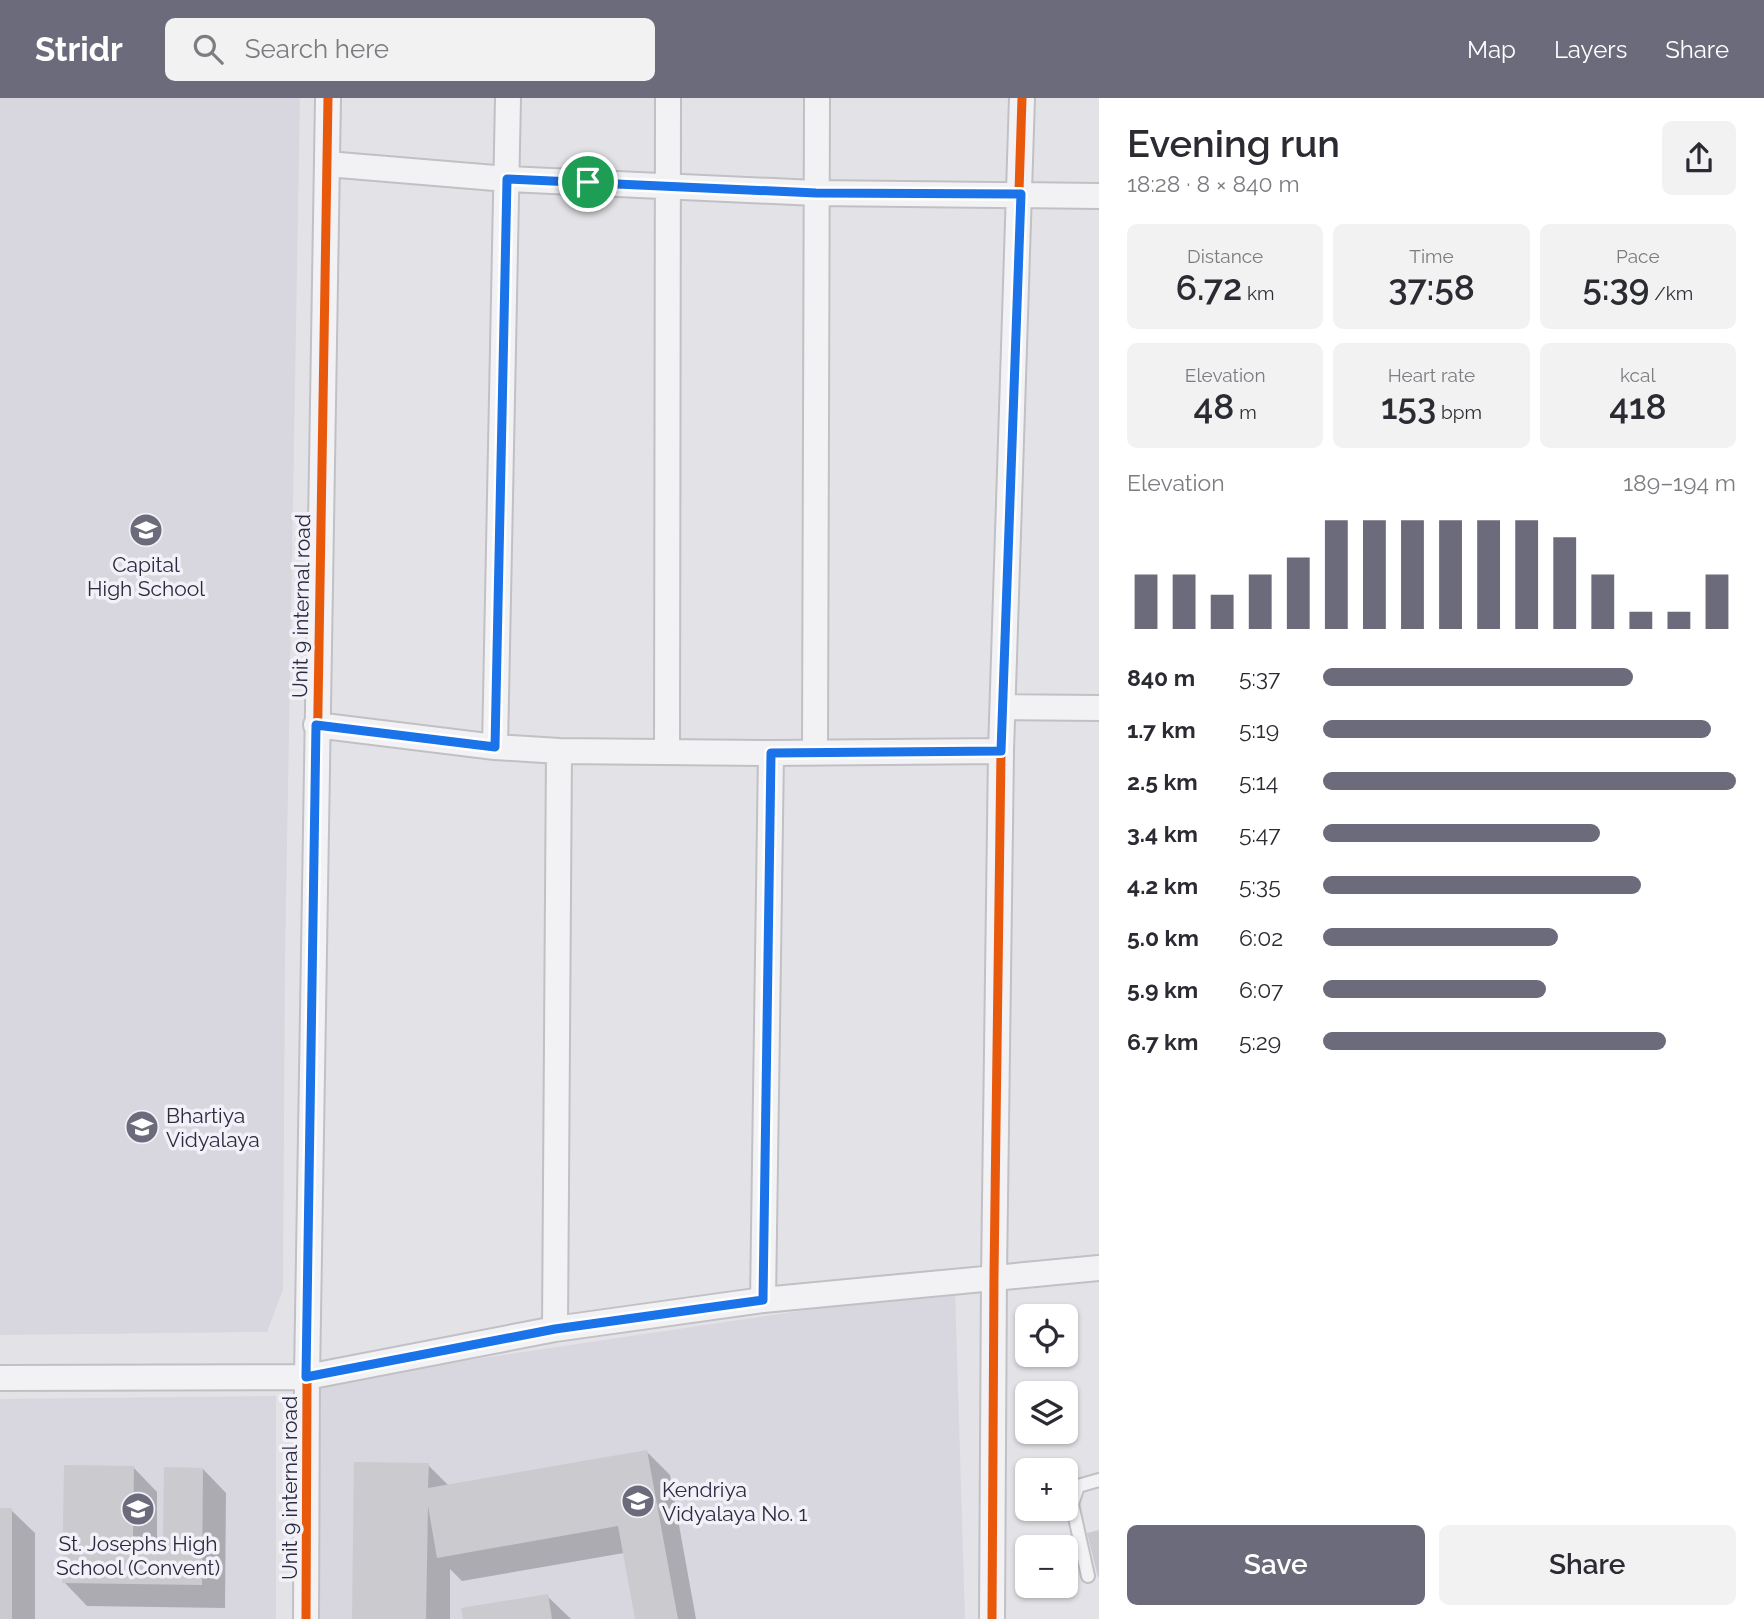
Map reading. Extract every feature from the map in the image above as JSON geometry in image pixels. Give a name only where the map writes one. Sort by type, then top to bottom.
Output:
[{"type":"street","name":"Unit 9 internal road","points":[[306,1619],[306,1377],[328,98]]},
{"type":"street","points":[[495,747],[508,98]]},
{"type":"street","points":[[667,750],[668,98]]},
{"type":"street","points":[[815,751],[817,98]]},
{"type":"street","points":[[992,1619],[993,1276],[1001,751],[1023,98]]},
{"type":"street","points":[[327,164],[507,179],[816,193],[1099,197]]},
{"type":"street","points":[[1003,707],[1099,708]]},
{"type":"street","points":[[316,725],[495,747],[559,751],[1001,751]]},
{"type":"street","points":[[555,1329],[559,751]]},
{"type":"street","points":[[763,1300],[771,753]]},
{"type":"street","points":[[0,1378],[306,1377],[555,1329],[763,1300],[1099,1268]]},
{"type":"lane","points":[[1088,1576],[1072,1504],[1078,1486],[1099,1480]]},
{"type":"shaded area","name":"Capital High School","points":[[0,98],[300,98],[285,961],[283,1290],[267,1332],[0,1335]]},
{"type":"shaded area","name":"Kendriya Vidyalaya No. 1","points":[[955,1288],[965,1619],[316,1619],[314,1383]]},
{"type":"shaded area","name":"St. Josephs High School (Convent)","points":[[276,1396],[276,1619],[0,1619],[0,1399]]},
{"type":"building","points":[[647,1450],[678,1619],[635,1619],[618,1526],[437,1558],[428,1506],[426,1619],[352,1619],[354,1462],[429,1463],[428,1488]]},
{"type":"building","points":[[64,1465],[134,1466],[133,1539],[163,1539],[164,1467],[203,1468],[202,1585],[62,1583]]},
{"type":"building","points":[[0,1508],[12,1508],[12,1619],[0,1619]]},
{"type":"building","points":[[1099,1530],[1099,1577],[1098,1577],[1087,1533]]},
{"type":"building","points":[[548,1594],[552,1619],[463,1619],[461,1608]]},
{"type":"cycle path","points":[[306,1619],[307,1377],[328,98]]},
{"type":"cycle path","points":[[992,1619],[1001,751],[1022,98]]},
{"type":"place","name":"Capital High School","points":[[146,530]]},
{"type":"place","name":"Bhartiya Vidyalaya","points":[[142,1127]]},
{"type":"place","name":"Kendriya Vidyalaya No. 1","points":[[638,1501]]},
{"type":"place","name":"St. Josephs High School (Convent)","points":[[138,1509]]},
{"type":"route","points":[[507,179],[588,182],[816,193],[1021,194],[1001,751],[771,753],[763,1300],[555,1329],[306,1377],[316,725],[495,747],[507,179]]}]
